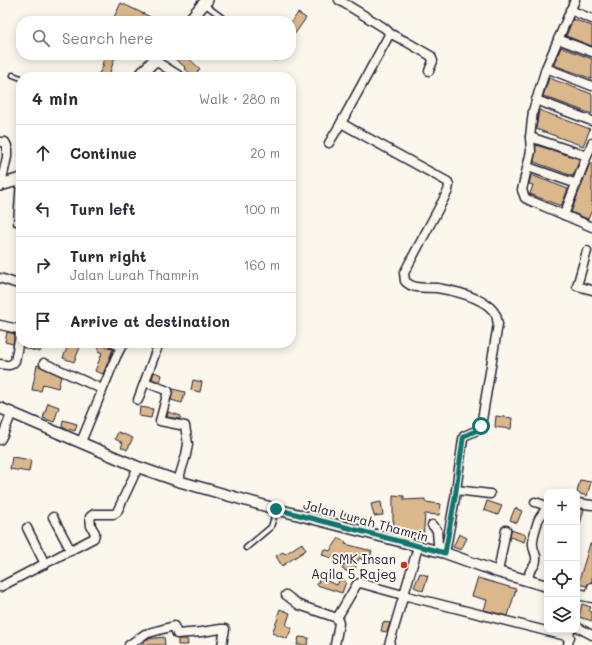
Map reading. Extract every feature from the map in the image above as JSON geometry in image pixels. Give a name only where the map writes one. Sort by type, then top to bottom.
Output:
[{"type":"main road","points":[[193,16],[206,2]]},
{"type":"main road","points":[[143,72],[154,60]]},
{"type":"main road","points":[[1,184],[16,181]]},
{"type":"street","points":[[339,0],[383,28],[388,33],[431,56],[433,61],[429,71]]},
{"type":"street","points":[[575,0],[546,68],[536,100],[531,120],[531,151],[522,190],[525,198],[592,227]]},
{"type":"street","points":[[570,10],[592,19]]},
{"type":"street","points":[[329,143],[386,41],[388,33]]},
{"type":"street","points":[[558,40],[592,52]]},
{"type":"street","points":[[159,60],[174,72]]},
{"type":"street","points":[[546,68],[592,86]]},
{"type":"street","points":[[536,100],[592,121]]},
{"type":"street","points":[[341,123],[448,182],[448,191],[404,273],[405,281],[414,287],[440,288],[466,294],[480,301],[497,316],[498,324],[481,426],[480,429],[464,436],[463,439],[445,551]]},
{"type":"street","points":[[530,137],[587,156]]},
{"type":"street","points":[[0,142],[5,142],[7,151],[1,184]]},
{"type":"street","points":[[564,215],[592,143]]},
{"type":"street","points":[[528,167],[577,184]]},
{"type":"street","points":[[587,250],[577,286],[592,290]]},
{"type":"street","points":[[0,278],[16,283]]},
{"type":"street","points":[[0,325],[16,329]]},
{"type":"street","points":[[0,364],[13,364],[17,348]]},
{"type":"street","points":[[81,442],[116,356],[122,348]]},
{"type":"street","points":[[138,400],[157,348]]},
{"type":"street","points":[[44,363],[102,389]]},
{"type":"street","points":[[145,382],[168,391],[160,421],[185,426],[188,444],[178,481]]},
{"type":"street","name":"Jalan Lurah Thamrin","points":[[0,408],[138,466],[178,481],[418,547],[445,551],[498,572],[544,585]]},
{"type":"street","points":[[0,440],[12,412]]},
{"type":"street","points":[[0,587],[94,538],[95,533],[91,526],[90,520],[93,514],[114,514],[117,512],[138,466]]},
{"type":"street","points":[[456,490],[490,494]]},
{"type":"street","points":[[528,580],[537,554],[533,547],[536,528],[539,518],[544,514],[545,509],[544,505],[535,502]]},
{"type":"street","points":[[580,503],[592,505]]},
{"type":"street","points":[[54,517],[71,551]]},
{"type":"street","points":[[432,525],[438,533],[438,544],[445,551]]},
{"type":"street","points":[[27,528],[45,564]]},
{"type":"street","points":[[498,572],[506,530]]},
{"type":"street","points":[[389,645],[418,547]]},
{"type":"street","points":[[335,645],[339,623],[337,618],[358,583],[569,637]]},
{"type":"street","points":[[580,594],[591,594]]},
{"type":"street","points":[[286,595],[299,605],[337,618]]},
{"type":"street","points":[[129,645],[145,634],[174,626],[177,634],[221,629],[225,630],[222,645]]},
{"type":"street","points":[[580,629],[592,635]]},
{"type":"lane","points":[[206,2],[221,16]]},
{"type":"lane","points":[[246,548],[271,527],[276,509]]},
{"type":"building","points":[[121,3],[148,16],[114,16]]},
{"type":"building","points":[[298,13],[306,18],[296,32],[296,16]]},
{"type":"building","points":[[573,19],[592,26],[592,46],[566,36]]},
{"type":"building","points":[[561,47],[592,59],[592,79],[554,65]]},
{"type":"building","points":[[104,60],[114,60],[110,72],[100,72],[104,65],[102,65]]},
{"type":"building","points":[[176,60],[190,60],[200,69],[197,72],[188,72],[184,68],[185,67]]},
{"type":"building","points":[[549,78],[592,94],[592,114],[543,96]]},
{"type":"building","points":[[539,110],[590,129],[583,146],[536,129]]},
{"type":"building","points":[[536,145],[580,159],[573,176],[534,162]]},
{"type":"building","points":[[590,163],[592,163],[592,210],[588,219],[571,212]]},
{"type":"building","points":[[531,175],[568,189],[561,206],[530,194],[533,185],[529,184]]},
{"type":"building","points":[[7,332],[15,334],[13,344],[5,342]]},
{"type":"building","points":[[24,348],[41,348],[40,352]]},
{"type":"building","points":[[67,348],[80,348],[74,362],[63,358]]},
{"type":"building","points":[[99,348],[113,349],[103,374],[95,371],[102,353],[98,351]]},
{"type":"building","points":[[37,365],[61,376],[58,388],[43,384],[41,391],[32,390]]},
{"type":"building","points":[[154,372],[162,375],[160,382],[152,379]]},
{"type":"building","points":[[193,380],[202,382],[200,392],[191,390]]},
{"type":"building","points":[[173,389],[185,392],[182,403],[171,400]]},
{"type":"building","points":[[48,403],[59,407],[54,422],[43,418]]},
{"type":"building","points":[[140,407],[153,409],[151,418],[139,416]]},
{"type":"building","points":[[168,412],[181,416],[180,419],[167,417]]},
{"type":"building","points":[[496,416],[512,418],[511,429],[495,427]]},
{"type":"building","points":[[63,420],[77,424],[75,431],[62,427]]},
{"type":"building","points":[[118,432],[133,438],[127,450],[121,447],[123,443],[115,439]]},
{"type":"building","points":[[12,457],[31,460],[29,472],[10,469]]},
{"type":"building","points":[[580,480],[591,482],[587,496],[580,494],[580,489],[578,489]]},
{"type":"building","points":[[393,495],[404,496],[404,500],[425,499],[425,502],[441,504],[439,515],[425,514],[423,541],[392,533],[394,521]]},
{"type":"building","points":[[487,501],[502,506],[498,515],[484,510]]},
{"type":"building","points":[[381,502],[383,515],[374,516],[371,504]]},
{"type":"building","points":[[515,508],[522,511],[517,523],[510,520]]},
{"type":"building","points":[[580,509],[584,509],[580,524]]},
{"type":"building","points":[[345,513],[352,515],[349,521],[343,520]]},
{"type":"building","points":[[511,530],[526,535],[524,542],[510,537]]},
{"type":"building","points":[[459,534],[467,538],[461,550],[453,547]]},
{"type":"building","points":[[339,538],[346,542],[345,544],[372,551],[368,562],[359,558],[353,574],[342,569],[345,562],[333,556],[332,558],[322,555],[324,549],[330,551]]},
{"type":"building","points":[[302,543],[306,550],[282,566],[276,556],[283,552],[285,554]]},
{"type":"building","points":[[590,544],[592,544],[592,582],[587,586],[580,584],[580,577]]},
{"type":"building","points":[[322,573],[329,575],[327,581],[337,585],[340,579],[346,582],[342,593],[317,585]]},
{"type":"building","points":[[420,573],[428,576],[423,591],[414,587]]},
{"type":"building","points":[[478,578],[516,589],[508,616],[484,610],[487,600],[472,596]]},
{"type":"building","points":[[582,604],[591,607],[589,611],[592,612],[592,621],[580,617]]},
{"type":"building","points":[[280,609],[290,613],[286,625],[292,628],[287,639],[272,633]]},
{"type":"building","points":[[383,622],[390,623],[387,632],[381,631]]},
{"type":"building","points":[[164,637],[165,645],[143,645],[143,642],[147,639]]},
{"type":"building","points":[[299,637],[309,638],[307,645],[297,645]]},
{"type":"building","points":[[178,639],[187,639],[188,645],[178,645]]},
{"type":"place","name":"SMK Insan Aqila 5 Rajeg","points":[[404,565]]},
{"type":"route","points":[[276,509],[445,553],[455,498],[461,444],[464,436],[480,429],[481,426]]}]
